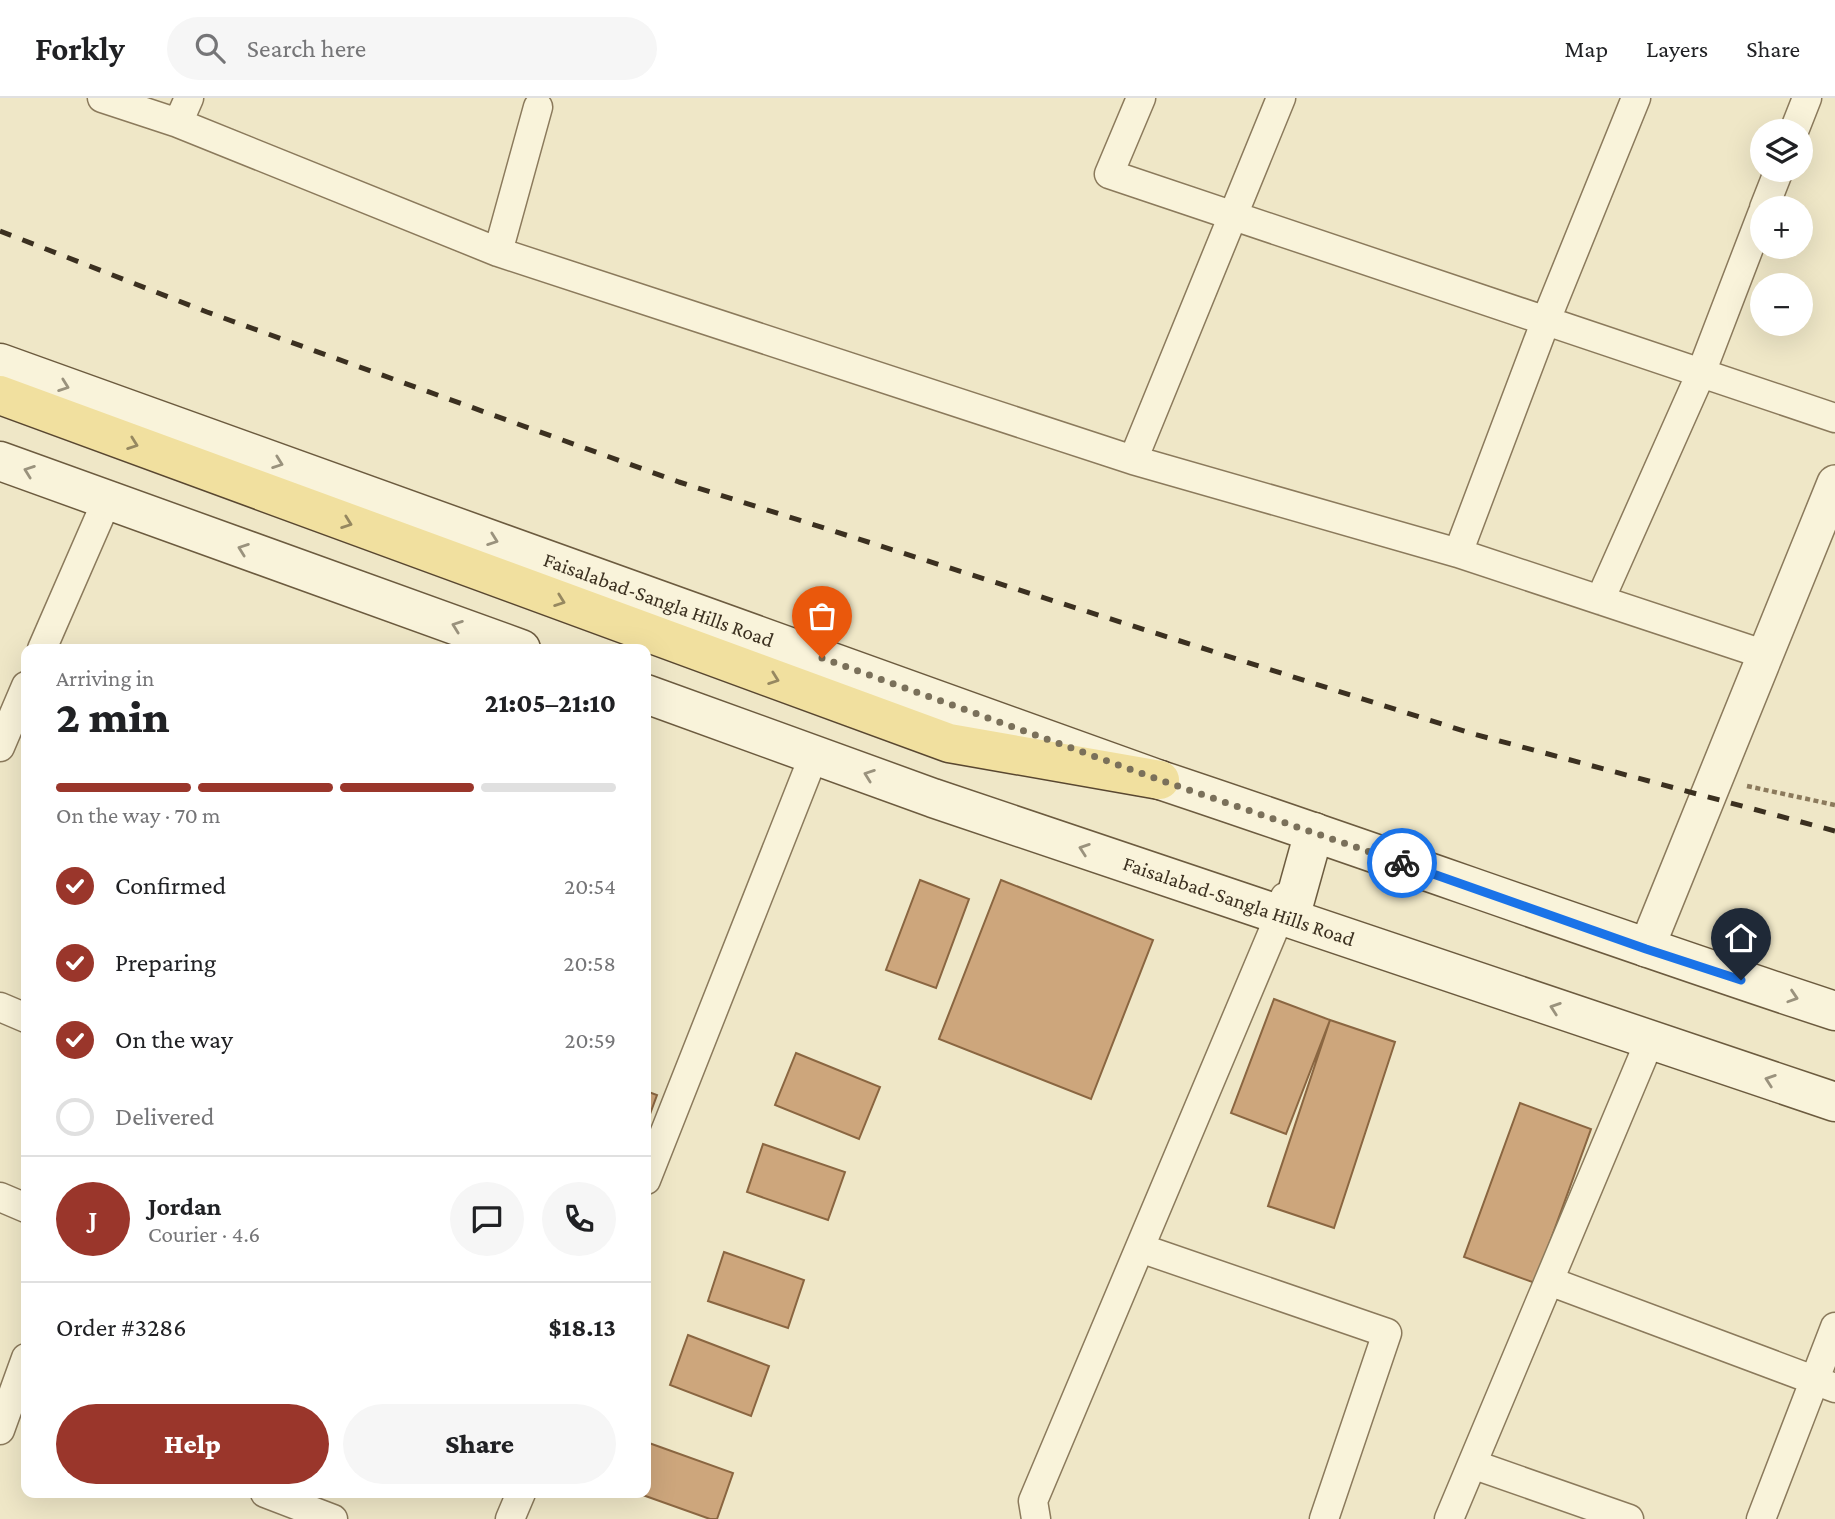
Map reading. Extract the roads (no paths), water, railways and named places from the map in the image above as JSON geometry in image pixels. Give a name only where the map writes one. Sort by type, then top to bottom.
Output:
[{"type":"main road","name":"Faisalabad-Sangla Hills Road","points":[[0,363],[1160,780],[1646,949],[1835,1011]]},
{"type":"main road","points":[[0,395],[949,743],[1160,780]]},
{"type":"main road","points":[[0,461],[507,644]]},
{"type":"main road","name":"Faisalabad-Sangla Hills Road","points":[[651,696],[933,798],[1650,1040],[1831,1090]]},
{"type":"main road","points":[[1285,917],[1308,830]]},
{"type":"street","points":[[102,98],[183,111],[498,253],[1133,460],[1458,553],[1766,655]]},
{"type":"street","points":[[1141,98],[1109,174],[1835,418]]},
{"type":"street","points":[[1133,460],[1281,98]]},
{"type":"street","points":[[1458,553],[1546,320],[1636,98]]},
{"type":"street","points":[[1799,119],[1807,98]]},
{"type":"street","points":[[498,253],[532,101]]},
{"type":"street","points":[[1600,600],[1701,373],[1750,245]]},
{"type":"street","points":[[1646,949],[1835,483]]},
{"type":"street","points":[[44,644],[107,500]]},
{"type":"street","points":[[0,747],[21,698]]},
{"type":"street","points":[[651,1167],[814,755]]},
{"type":"street","points":[[1036,1519],[1033,1501],[1285,917]]},
{"type":"street","points":[[0,1007],[21,1016]]},
{"type":"street","points":[[1450,1519],[1650,1040]]},
{"type":"street","points":[[0,1196],[21,1206]]},
{"type":"street","points":[[1140,1248],[1387,1333],[1324,1519]]},
{"type":"street","points":[[1549,1281],[1825,1384]]},
{"type":"street","points":[[1761,1519],[1825,1384],[1835,1327]]},
{"type":"street","points":[[0,1430],[21,1371]]},
{"type":"street","points":[[1472,1464],[1629,1519]]},
{"type":"street","points":[[278,1498],[333,1519]]},
{"type":"street","points":[[510,1519],[519,1498]]},
{"type":"railway","points":[[0,231],[207,312],[679,482],[1470,733],[1835,831]]}]
